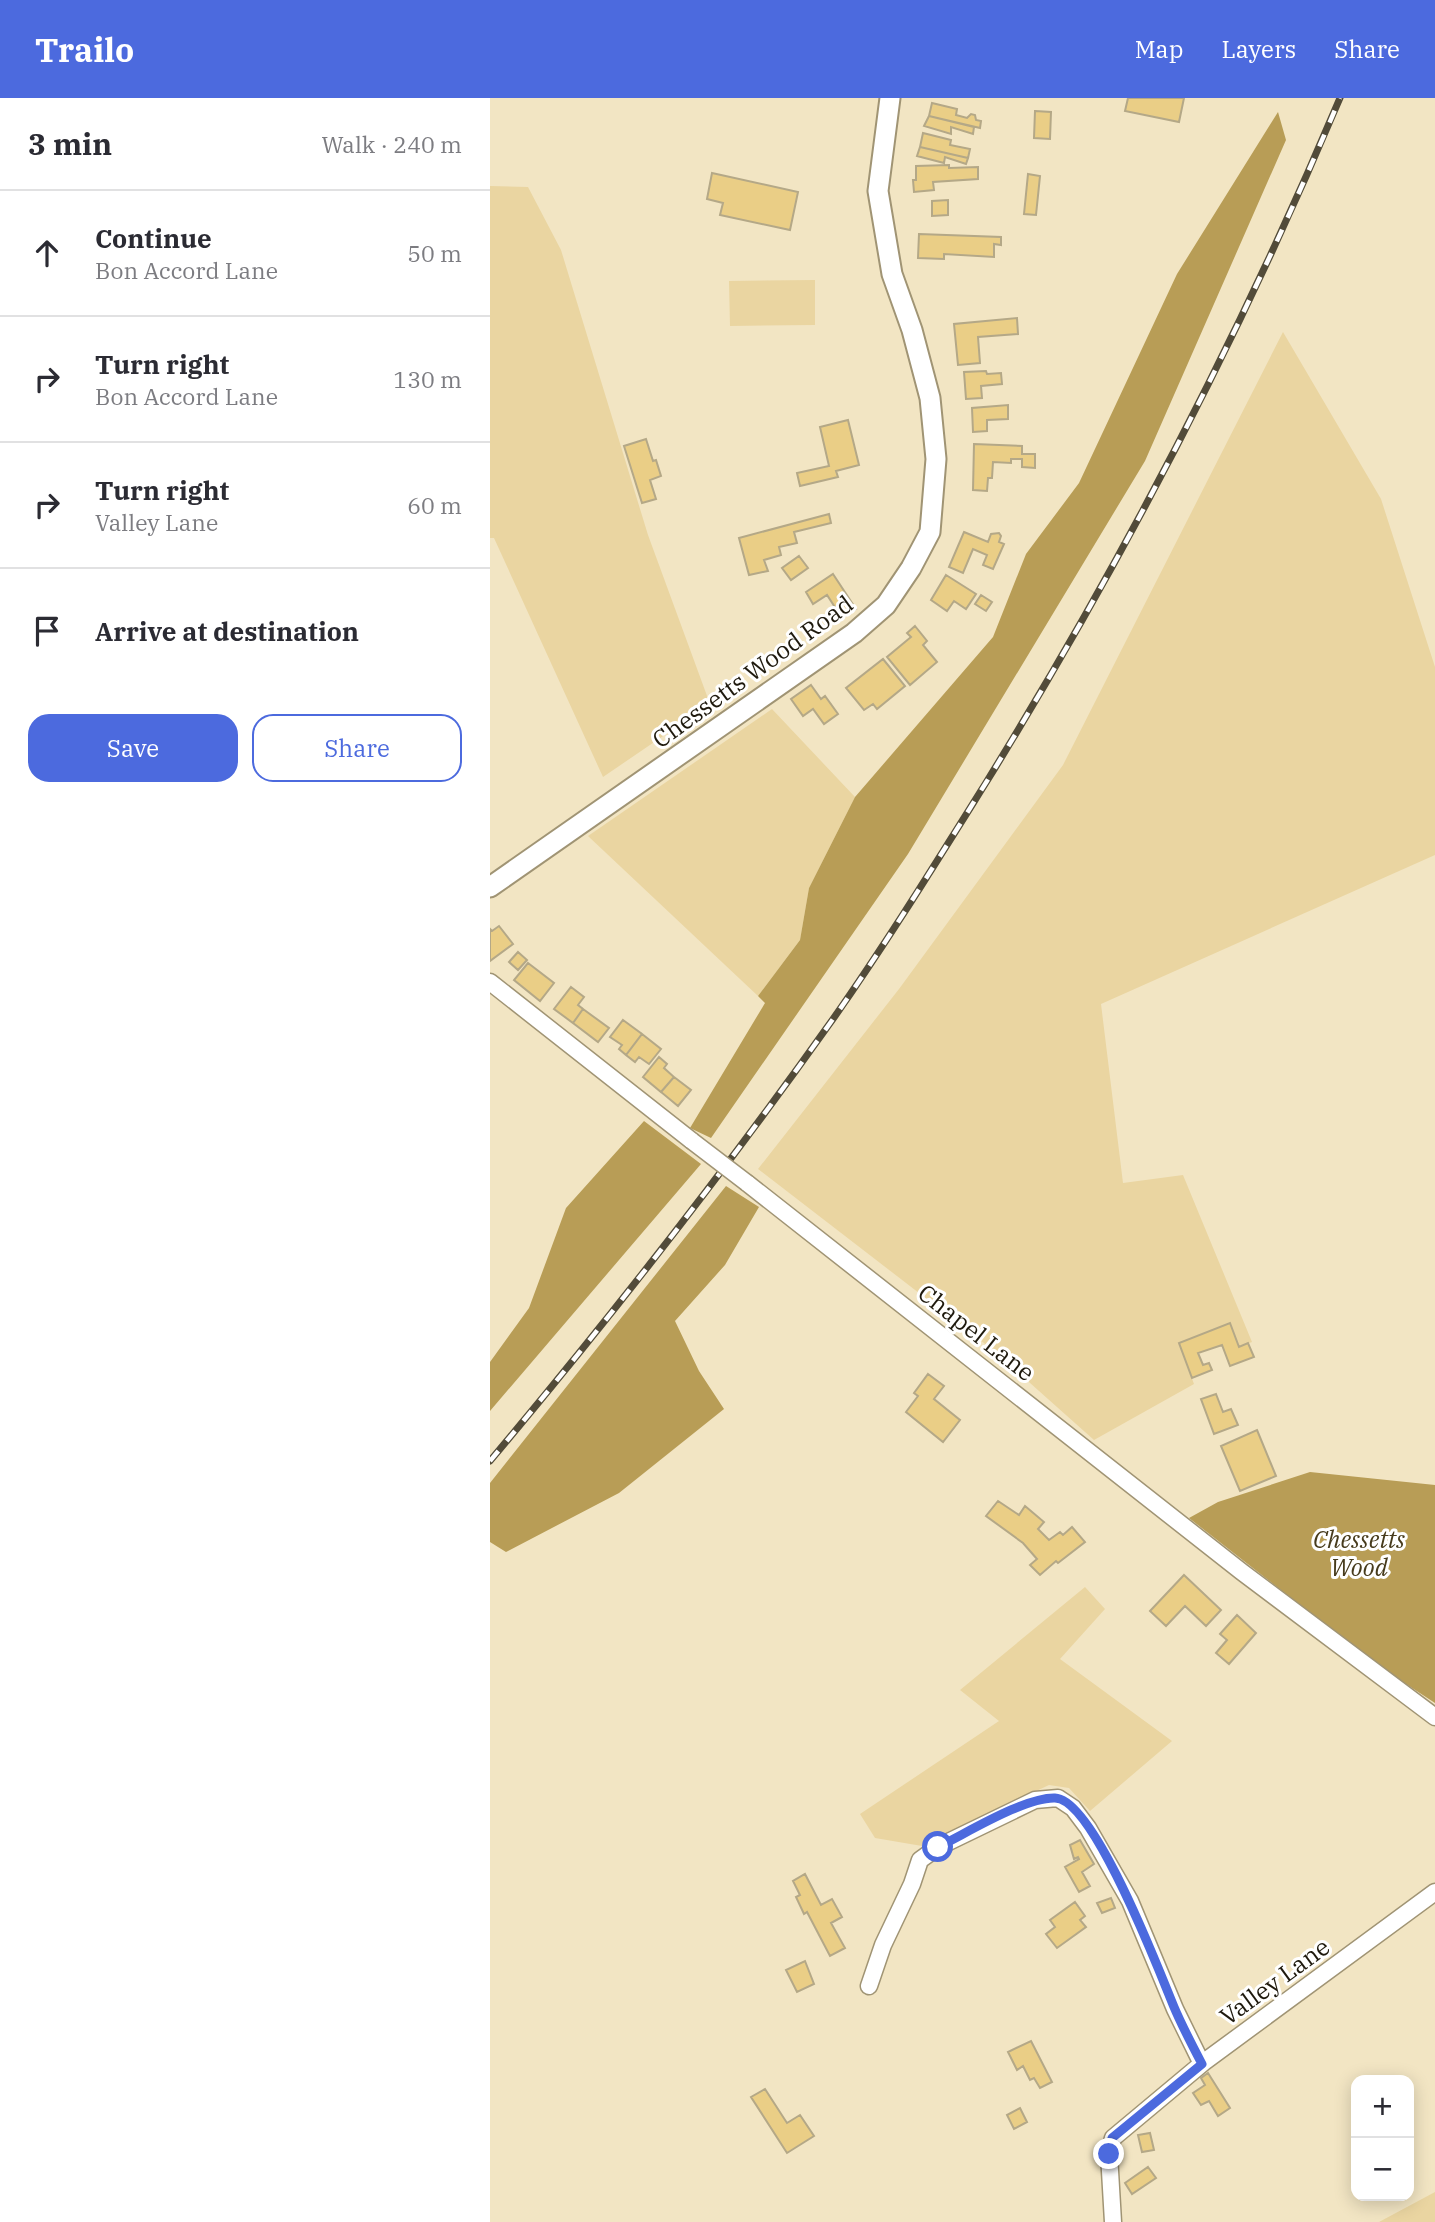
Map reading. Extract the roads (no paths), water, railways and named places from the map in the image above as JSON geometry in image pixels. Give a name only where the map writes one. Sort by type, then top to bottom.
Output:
[{"type":"street","name":"Chessetts Wood Road","points":[[490,887],[854,633],[886,605],[911,568],[930,532],[936,459],[930,398],[912,330],[892,274],[878,191],[890,98]]},
{"type":"street","name":"Chapel Lane","points":[[490,982],[1242,1572],[1435,1717]]},
{"type":"street","points":[[869,1986],[883,1945],[912,1884],[920,1860],[938,1847],[1035,1800],[1058,1798],[1073,1808],[1088,1828],[1130,1901],[1175,2009],[1202,2064]]},
{"type":"street","name":"Valley Lane","points":[[1113,2222],[1109,2154],[1112,2138],[1202,2064],[1435,1892]]},
{"type":"railway","points":[[490,1461],[666,1243],[792,1076],[873,961],[987,781],[1085,615],[1177,446],[1262,274],[1340,98]]},
{"type":"park label","name":"Chessetts Wood","points":[[1359,1554]]}]
